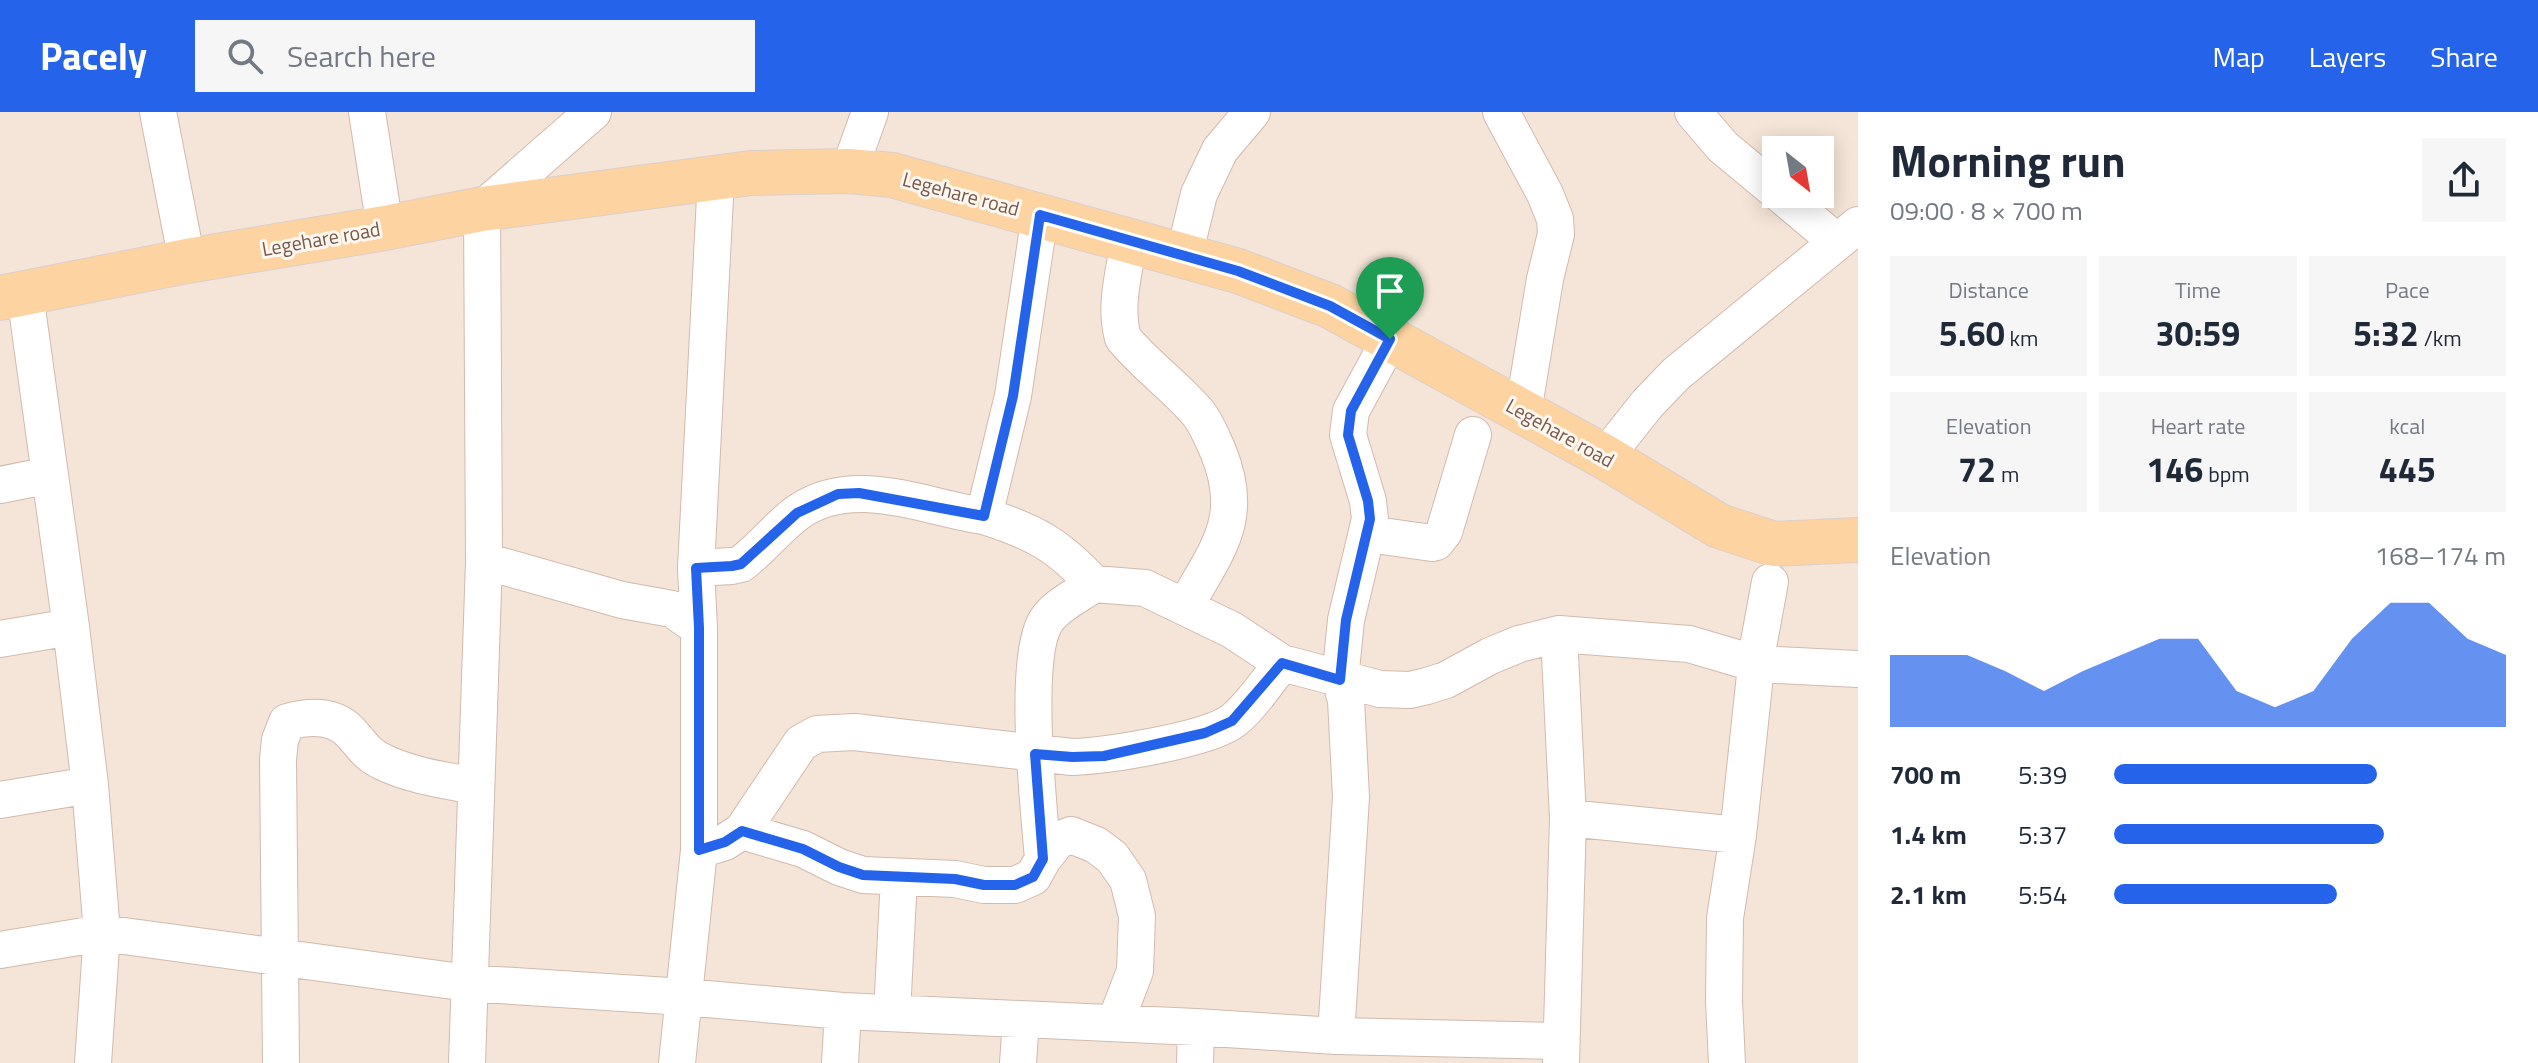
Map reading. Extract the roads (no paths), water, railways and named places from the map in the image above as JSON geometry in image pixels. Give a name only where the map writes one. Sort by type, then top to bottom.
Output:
[{"type":"main road","name":"Legehare road","points":[[12,296],[187,261],[482,209],[751,173],[849,171],[892,175],[1238,271],[1330,306],[1605,457],[1719,526],[1774,544],[1858,540]]},
{"type":"street","points":[[158,112],[187,261]]},
{"type":"street","points":[[367,112],[385,228]]},
{"type":"street","points":[[467,1063],[484,561],[482,209],[593,112]]},
{"type":"street","points":[[849,171],[870,112]]},
{"type":"street","points":[[1184,256],[1199,194],[1209,172],[1220,150],[1252,112]]},
{"type":"street","points":[[1501,112],[1555,219],[1556,234],[1545,279],[1523,412]]},
{"type":"street","points":[[1693,112],[1723,147],[1762,179]]},
{"type":"street","points":[[677,1063],[699,850],[696,568],[716,178]]},
{"type":"street","points":[[1605,457],[1648,403],[1676,374],[1848,233],[1805,208]]},
{"type":"street","points":[[984,516],[1013,396],[1040,215]]},
{"type":"street","points":[[1129,241],[1119,304],[1123,338],[1199,414],[1224,467],[1231,506],[1229,522],[1220,542],[1185,607]]},
{"type":"street","points":[[12,296],[50,475],[90,785],[102,933],[93,1063]]},
{"type":"street","points":[[1336,1036],[1351,797],[1346,700],[1340,680],[1346,620],[1370,519],[1368,501],[1348,435],[1351,411],[1390,339]]},
{"type":"street","points":[[1368,534],[1436,542],[1444,532],[1473,435]]},
{"type":"street","points":[[0,485],[50,475]]},
{"type":"street","points":[[696,568],[741,564],[797,513],[838,494],[859,493],[984,516],[1014,526],[1039,537],[1070,557],[1094,584]]},
{"type":"street","points":[[484,561],[622,600],[672,609],[699,628]]},
{"type":"street","points":[[1727,1063],[1725,918],[1770,582]]},
{"type":"street","points":[[1043,859],[1035,754],[1034,658],[1038,637],[1046,620],[1094,584],[1145,588],[1232,630],[1282,663],[1380,689],[1410,690],[1446,680],[1519,644],[1559,634],[1689,644],[1858,669]]},
{"type":"street","points":[[0,639],[71,627]]},
{"type":"street","points":[[0,950],[102,933],[468,983],[843,1011],[1196,1027],[1561,1052],[1568,818],[1559,634]]},
{"type":"street","points":[[699,850],[725,842],[742,831],[801,743],[817,734],[854,732],[1035,754],[1104,756],[1205,733],[1232,721],[1282,663]]},
{"type":"street","points":[[281,1063],[278,759],[280,740],[287,722],[305,717],[328,718],[349,730],[363,750],[382,762],[406,772],[475,786]]},
{"type":"street","points":[[0,800],[90,785]]},
{"type":"street","points":[[1568,818],[1738,835]]},
{"type":"street","points":[[742,831],[803,849],[863,875],[955,879],[984,885],[1015,885],[1033,877],[1058,840],[1071,835],[1096,845],[1112,857],[1128,880],[1137,916],[1135,971],[1115,1023]]},
{"type":"street","points":[[892,1013],[899,877]]},
{"type":"street","points":[[840,1063],[843,1011]]},
{"type":"street","points":[[1018,1063],[1021,1020]]},
{"type":"street","points":[[1195,1063],[1196,1027]]}]
